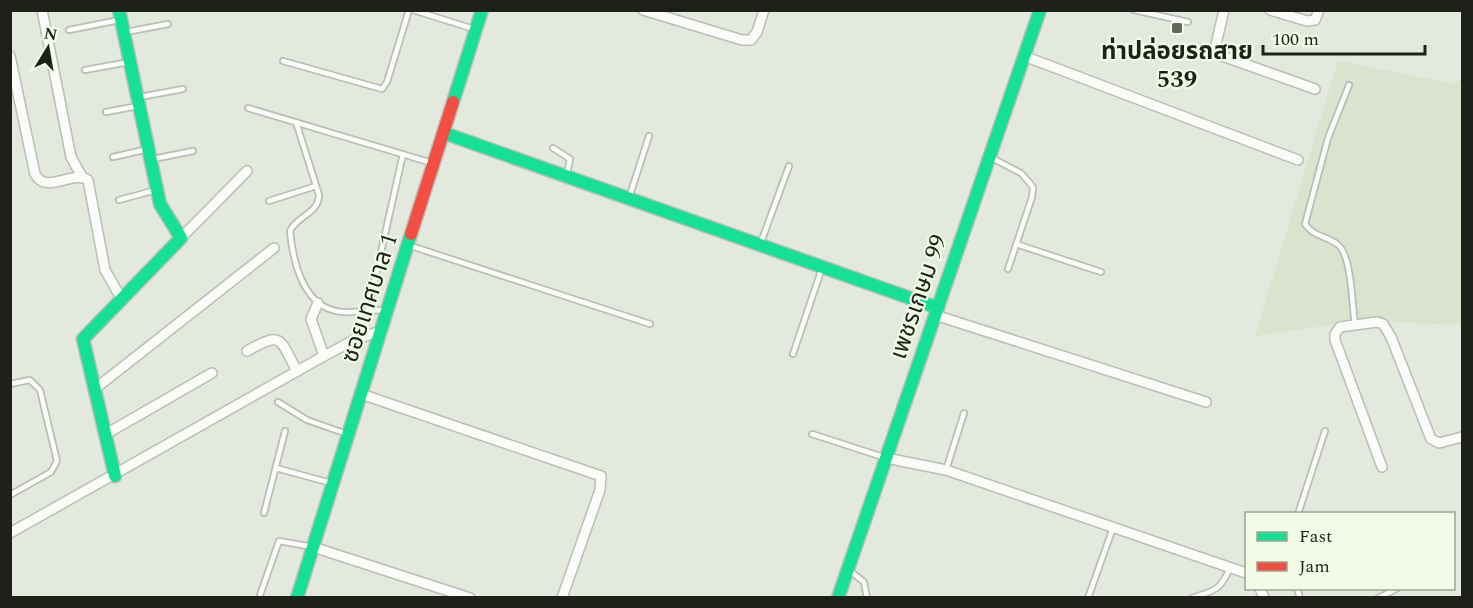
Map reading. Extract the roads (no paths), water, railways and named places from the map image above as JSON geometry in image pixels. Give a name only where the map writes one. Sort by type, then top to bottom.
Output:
[{"type":"street","points":[[42,10],[71,157],[82,177],[89,184],[105,270],[121,298]]},
{"type":"street","points":[[642,10],[742,40],[751,39],[757,32],[764,10]]},
{"type":"street","name":"เพชรเกษม 99","points":[[838,597],[1040,10]]},
{"type":"street","points":[[1224,10],[1214,53],[1316,89]]},
{"type":"street","points":[[1270,10],[1307,21],[1315,20],[1319,10]]},
{"type":"street","name":"ซอยเทศบาล 1","points":[[297,597],[435,164],[480,11]]},
{"type":"street","points":[[121,21],[156,190],[164,212],[180,238]]},
{"type":"street","points":[[10,56],[38,179],[48,183],[82,177]]},
{"type":"street","points":[[1024,56],[1298,160]]},
{"type":"street","points":[[444,133],[822,267],[937,312],[1206,402]]},
{"type":"street","points":[[115,476],[83,339],[247,171]]},
{"type":"street","points":[[96,388],[274,248]]},
{"type":"street","points":[[318,303],[311,319],[324,356]]},
{"type":"street","points":[[1382,467],[1335,340],[1335,334],[1340,327],[1377,322],[1387,328],[1434,441],[1439,443],[1462,437]]},
{"type":"street","points":[[10,533],[115,476],[324,356],[354,340],[381,331]]},
{"type":"street","points":[[247,351],[270,339],[276,339],[297,371]]},
{"type":"street","points":[[106,434],[212,373]]},
{"type":"street","points":[[362,394],[601,476],[600,490],[562,597]]},
{"type":"street","points":[[886,458],[946,470],[1245,570]]},
{"type":"street","points":[[313,547],[470,597]]},
{"type":"lane","points":[[283,61],[382,88],[387,82],[411,10],[476,30]]},
{"type":"lane","points":[[1134,10],[1188,22]]},
{"type":"lane","points":[[69,30],[121,21],[168,24]]},
{"type":"lane","points":[[85,70],[129,62]]},
{"type":"lane","points":[[1349,86],[1328,138],[1305,224],[1311,232],[1336,243],[1344,251],[1349,264],[1349,291],[1355,325]]},
{"type":"lane","points":[[106,112],[183,89]]},
{"type":"lane","points":[[248,108],[435,164]]},
{"type":"lane","points":[[296,122],[319,202],[296,221],[290,231],[301,278],[318,303],[343,312],[388,310]]},
{"type":"lane","points":[[629,198],[649,136]]},
{"type":"lane","points":[[553,148],[570,159],[567,177]]},
{"type":"lane","points":[[113,157],[193,151]]},
{"type":"lane","points":[[368,310],[403,154]]},
{"type":"lane","points":[[990,157],[1021,173],[1033,187],[1032,197],[1008,269]]},
{"type":"lane","points":[[760,245],[789,166]]},
{"type":"lane","points":[[269,201],[316,186]]},
{"type":"lane","points":[[119,200],[156,190]]},
{"type":"lane","points":[[1016,244],[1101,272]]},
{"type":"lane","points":[[408,245],[650,324]]},
{"type":"lane","points":[[793,354],[822,267]]},
{"type":"lane","points":[[10,384],[30,380],[40,390],[57,461],[51,472],[10,495]]},
{"type":"lane","points":[[278,402],[307,420],[348,434]]},
{"type":"lane","points":[[946,470],[964,413]]},
{"type":"lane","points":[[1298,512],[1325,430]]},
{"type":"lane","points":[[264,513],[285,431]]},
{"type":"lane","points":[[812,434],[886,458]]},
{"type":"lane","points":[[276,468],[333,483]]},
{"type":"lane","points":[[1088,597],[1113,526]]},
{"type":"lane","points":[[260,595],[279,541],[313,547]]},
{"type":"lane","points":[[1192,597],[1217,590],[1223,585],[1231,566]]},
{"type":"lane","points":[[848,569],[864,582],[867,597]]},
{"type":"lane","points":[[1378,597],[1394,590]]},
{"type":"place","name":"ท่าปล่อยรถสาย 539","points":[[1177,28]]}]
